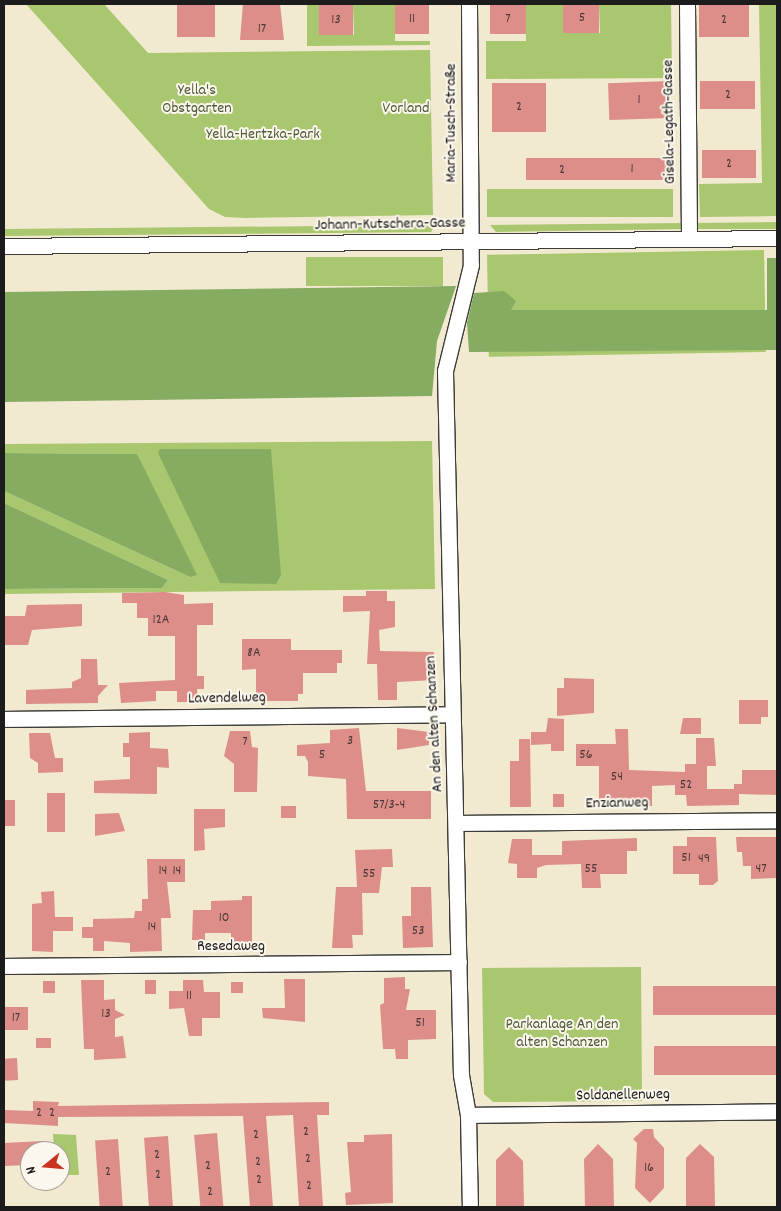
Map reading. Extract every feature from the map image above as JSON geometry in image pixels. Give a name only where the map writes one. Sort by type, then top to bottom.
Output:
[{"type":"street","name":"Maria-Tusch-Straße","points":[[469,4],[470,241]]},
{"type":"street","name":"Gisela-Legath-Gasse","points":[[687,4],[689,239]]},
{"type":"street","name":"Johann-Kutschera-Gasse","points":[[4,246],[777,238]]},
{"type":"street","name":"An den alten Schanzen","points":[[470,241],[471,272],[445,371],[450,714],[458,823],[461,1075],[468,1115],[470,1207]]},
{"type":"street","name":"Lavendelweg","points":[[4,719],[450,714]]},
{"type":"street","name":"Enzianweg","points":[[458,823],[777,820]]},
{"type":"street","name":"Resedaweg","points":[[4,966],[459,962]]},
{"type":"street","name":"Soldanellenweg","points":[[468,1115],[777,1111]]},
{"type":"green space","name":"Yella-Hertzka-Park","points":[[26,4],[104,4],[148,53],[430,50],[433,215],[246,218],[225,217],[209,209]]},
{"type":"green space","points":[[353,4],[395,4],[395,41],[430,41],[430,45],[307,46],[307,5],[319,5],[319,35],[354,35]]},
{"type":"green space","points":[[526,4],[563,4],[564,33],[600,33],[599,4],[671,5],[672,78],[486,79],[486,41],[526,41]]},
{"type":"green space","points":[[759,4],[777,4],[777,216],[700,217],[699,184],[762,183]]},
{"type":"green space","points":[[487,189],[673,189],[673,217],[487,217]]},
{"type":"green space","points":[[777,222],[777,229],[693,229],[693,223]]},
{"type":"green space","points":[[686,223],[686,229],[496,232],[490,225]]},
{"type":"green space","points":[[426,225],[433,229],[431,232],[4,236],[4,229]]},
{"type":"green space","points":[[764,250],[766,352],[489,357],[487,255]]},
{"type":"green space","points":[[306,257],[443,257],[443,286],[306,286]]},
{"type":"green space","points":[[767,258],[777,258],[777,350],[469,352],[467,323],[474,293],[504,291],[516,301],[511,310],[767,310]]},
{"type":"green space","points":[[456,286],[437,341],[432,396],[4,402],[4,292]]},
{"type":"green space","points":[[432,441],[435,589],[4,594],[4,589],[162,588],[168,580],[4,503],[4,491],[190,577],[137,454],[4,453],[4,444]],"holes":[[[271,449],[220,582],[213,568]]]},
{"type":"green space","points":[[160,449],[271,449],[281,575],[276,584],[220,583],[158,453]]},
{"type":"green space","points":[[4,453],[137,454],[197,575],[190,577],[4,491]]},
{"type":"green space","points":[[4,503],[168,580],[162,588],[4,589]]},
{"type":"green space","name":"Parkanlage An den alten Schanzen","points":[[641,967],[642,1101],[493,1102],[484,1094],[482,968]]},
{"type":"green space","points":[[53,1134],[76,1135],[79,1175],[70,1175],[70,1141],[53,1141]]},
{"type":"building","points":[[177,4],[215,4],[215,37],[177,37]]},
{"type":"building","points":[[243,4],[280,4],[284,40],[240,40]]},
{"type":"building","points":[[319,4],[353,4],[353,35],[319,35]]},
{"type":"building","points":[[395,4],[429,4],[429,34],[395,34]]},
{"type":"building","points":[[490,4],[526,4],[526,34],[490,34]]},
{"type":"building","points":[[563,4],[599,4],[599,33],[563,33]]},
{"type":"building","points":[[699,4],[749,4],[749,37],[699,37]]},
{"type":"building","points":[[669,81],[670,118],[609,120],[608,83]]},
{"type":"building","points":[[700,81],[755,81],[755,109],[700,109]]},
{"type":"building","points":[[492,83],[546,83],[546,132],[492,132]]},
{"type":"building","points":[[702,150],[756,150],[756,178],[702,178]]},
{"type":"building","points":[[526,158],[667,158],[667,180],[526,180]]},
{"type":"building","points":[[366,591],[387,591],[387,601],[395,601],[395,627],[379,630],[380,651],[434,652],[435,680],[397,682],[397,700],[378,700],[377,664],[367,664],[370,611],[343,612],[343,596],[366,596]]},
{"type":"building","points":[[165,592],[184,595],[184,604],[213,603],[213,625],[197,625],[197,676],[204,676],[204,689],[197,689],[198,702],[177,702],[177,691],[156,691],[156,701],[121,703],[119,683],[175,680],[175,636],[148,636],[148,618],[137,618],[137,603],[122,603],[122,593]]},
{"type":"building","points":[[82,604],[82,626],[32,630],[28,645],[4,645],[4,616],[25,616],[27,605]]},
{"type":"building","points":[[242,639],[291,639],[291,650],[342,650],[342,663],[337,663],[337,673],[303,673],[303,694],[298,694],[298,701],[256,701],[256,669],[242,670]]},
{"type":"building","points":[[81,659],[97,659],[98,685],[108,685],[98,696],[98,703],[26,704],[26,690],[72,688],[72,682],[81,678]]},
{"type":"building","points":[[564,678],[594,679],[594,713],[557,716],[557,688],[564,688]]},
{"type":"building","points":[[739,700],[768,700],[768,717],[761,717],[761,724],[739,724]]},
{"type":"building","points":[[548,718],[564,719],[564,751],[551,751],[551,744],[531,745],[531,732],[546,732]]},
{"type":"building","points":[[683,718],[701,718],[701,734],[680,734]]},
{"type":"building","points":[[359,728],[366,791],[431,791],[431,819],[347,819],[346,779],[308,776],[308,762],[305,756],[297,756],[297,745],[330,743],[330,730]]},
{"type":"building","points":[[397,728],[429,732],[429,745],[397,750]]},
{"type":"building","points":[[615,729],[628,729],[629,770],[685,772],[685,764],[696,764],[696,738],[714,738],[716,766],[707,766],[707,789],[734,789],[734,784],[742,784],[742,770],[777,770],[777,795],[739,794],[739,805],[687,806],[686,795],[675,795],[675,785],[652,786],[652,806],[599,806],[599,766],[576,766],[576,744],[616,744]]},
{"type":"building","points":[[230,731],[250,731],[252,747],[258,748],[257,792],[234,792],[234,764],[224,756]]},
{"type":"building","points":[[150,732],[150,748],[168,749],[169,768],[157,767],[157,794],[94,793],[94,781],[130,779],[130,757],[123,757],[123,743],[129,743],[129,733]]},
{"type":"building","points":[[29,733],[50,733],[55,758],[63,758],[63,772],[38,773],[38,763],[30,758]]},
{"type":"building","points":[[519,739],[530,739],[531,807],[510,807],[510,761],[519,761]]},
{"type":"building","points":[[47,793],[65,793],[65,832],[47,832]]},
{"type":"building","points":[[553,794],[564,794],[564,807],[553,807]]},
{"type":"building","points":[[4,800],[15,800],[15,826],[4,826]]},
{"type":"building","points":[[281,806],[296,806],[296,818],[281,818]]},
{"type":"building","points":[[194,809],[225,809],[225,827],[204,829],[205,850],[194,851]]},
{"type":"building","points":[[119,813],[125,831],[95,836],[95,814]]},
{"type":"building","points":[[687,837],[716,837],[718,881],[713,885],[699,885],[699,874],[673,874],[673,846],[687,846]]},
{"type":"building","points":[[736,837],[777,837],[777,878],[751,879],[751,866],[743,866],[742,852],[737,852]]},
{"type":"building","points":[[637,838],[637,851],[627,851],[627,874],[600,874],[601,888],[582,888],[581,864],[546,865],[537,868],[537,878],[517,878],[517,864],[508,863],[512,839],[532,839],[532,855],[562,855],[562,841]]},
{"type":"building","points":[[392,849],[393,867],[382,867],[379,893],[362,893],[363,935],[352,935],[353,948],[332,948],[336,887],[357,887],[355,850]]},
{"type":"building","points":[[147,859],[185,859],[185,882],[167,882],[171,918],[161,918],[162,951],[130,952],[130,943],[104,941],[104,951],[93,951],[93,938],[82,938],[82,927],[93,927],[93,919],[134,918],[135,911],[142,911],[142,899],[148,899]]},
{"type":"building","points":[[411,887],[431,887],[433,947],[403,948],[402,916],[411,916]]},
{"type":"building","points":[[54,891],[55,917],[73,917],[73,931],[53,931],[53,952],[32,951],[32,904],[42,903],[41,892]]},
{"type":"building","points":[[242,896],[252,896],[252,949],[231,950],[231,933],[205,933],[205,940],[192,940],[193,910],[211,910],[211,901],[242,900]]},
{"type":"building","points":[[405,977],[405,989],[410,989],[406,1010],[436,1010],[436,1039],[408,1040],[408,1059],[396,1059],[395,1049],[383,1049],[380,1005],[384,1003],[384,978]]},
{"type":"building","points":[[284,979],[305,979],[305,1022],[263,1018],[262,1008],[285,1008]]},
{"type":"building","points":[[81,980],[104,980],[104,1000],[115,999],[115,1010],[125,1015],[115,1019],[115,1037],[123,1036],[126,1058],[94,1060],[94,1049],[84,1049]]},
{"type":"building","points":[[145,980],[156,980],[156,994],[145,994]]},
{"type":"building","points":[[183,980],[203,980],[204,992],[220,992],[220,1018],[202,1018],[202,1036],[189,1036],[184,1008],[169,1009],[169,991],[183,991]]},
{"type":"building","points":[[43,981],[55,981],[55,993],[43,993]]},
{"type":"building","points":[[231,982],[243,982],[243,993],[231,993]]},
{"type":"building","points":[[653,986],[777,986],[777,1015],[653,1015]]},
{"type":"building","points":[[4,1007],[28,1007],[28,1030],[4,1030]]},
{"type":"building","points":[[36,1038],[51,1038],[51,1048],[36,1048]]},
{"type":"building","points":[[654,1046],[777,1046],[777,1075],[654,1075]]},
{"type":"building","points":[[17,1058],[18,1080],[5,1081],[4,1059]]},
{"type":"building","points":[[33,1101],[59,1102],[58,1106],[329,1102],[329,1115],[317,1115],[323,1207],[299,1207],[293,1115],[266,1116],[273,1207],[250,1207],[243,1116],[58,1117],[58,1126],[4,1123],[4,1110],[33,1111]]},
{"type":"building","points":[[644,1129],[653,1129],[654,1137],[664,1148],[664,1188],[650,1203],[635,1188],[637,1143],[633,1139]]},
{"type":"building","points":[[217,1133],[223,1207],[200,1207],[194,1135]]},
{"type":"building","points":[[392,1134],[393,1203],[346,1205],[345,1193],[351,1192],[347,1142],[364,1142],[364,1135]]},
{"type":"building","points":[[168,1136],[173,1207],[149,1207],[144,1138]]},
{"type":"building","points":[[118,1139],[123,1207],[100,1207],[95,1141]]},
{"type":"building","points":[[20,1142],[20,1165],[4,1166],[4,1143]]},
{"type":"building","points":[[598,1144],[613,1159],[614,1207],[585,1207],[584,1159]]},
{"type":"building","points":[[700,1144],[714,1157],[715,1207],[686,1207],[686,1158]]},
{"type":"building","points":[[509,1147],[523,1161],[524,1207],[496,1207],[496,1160]]},
{"type":"park label","name":"Yella's Obstgarten","points":[[197,100]]},
{"type":"park label","name":"Vorland","points":[[406,109]]}]
